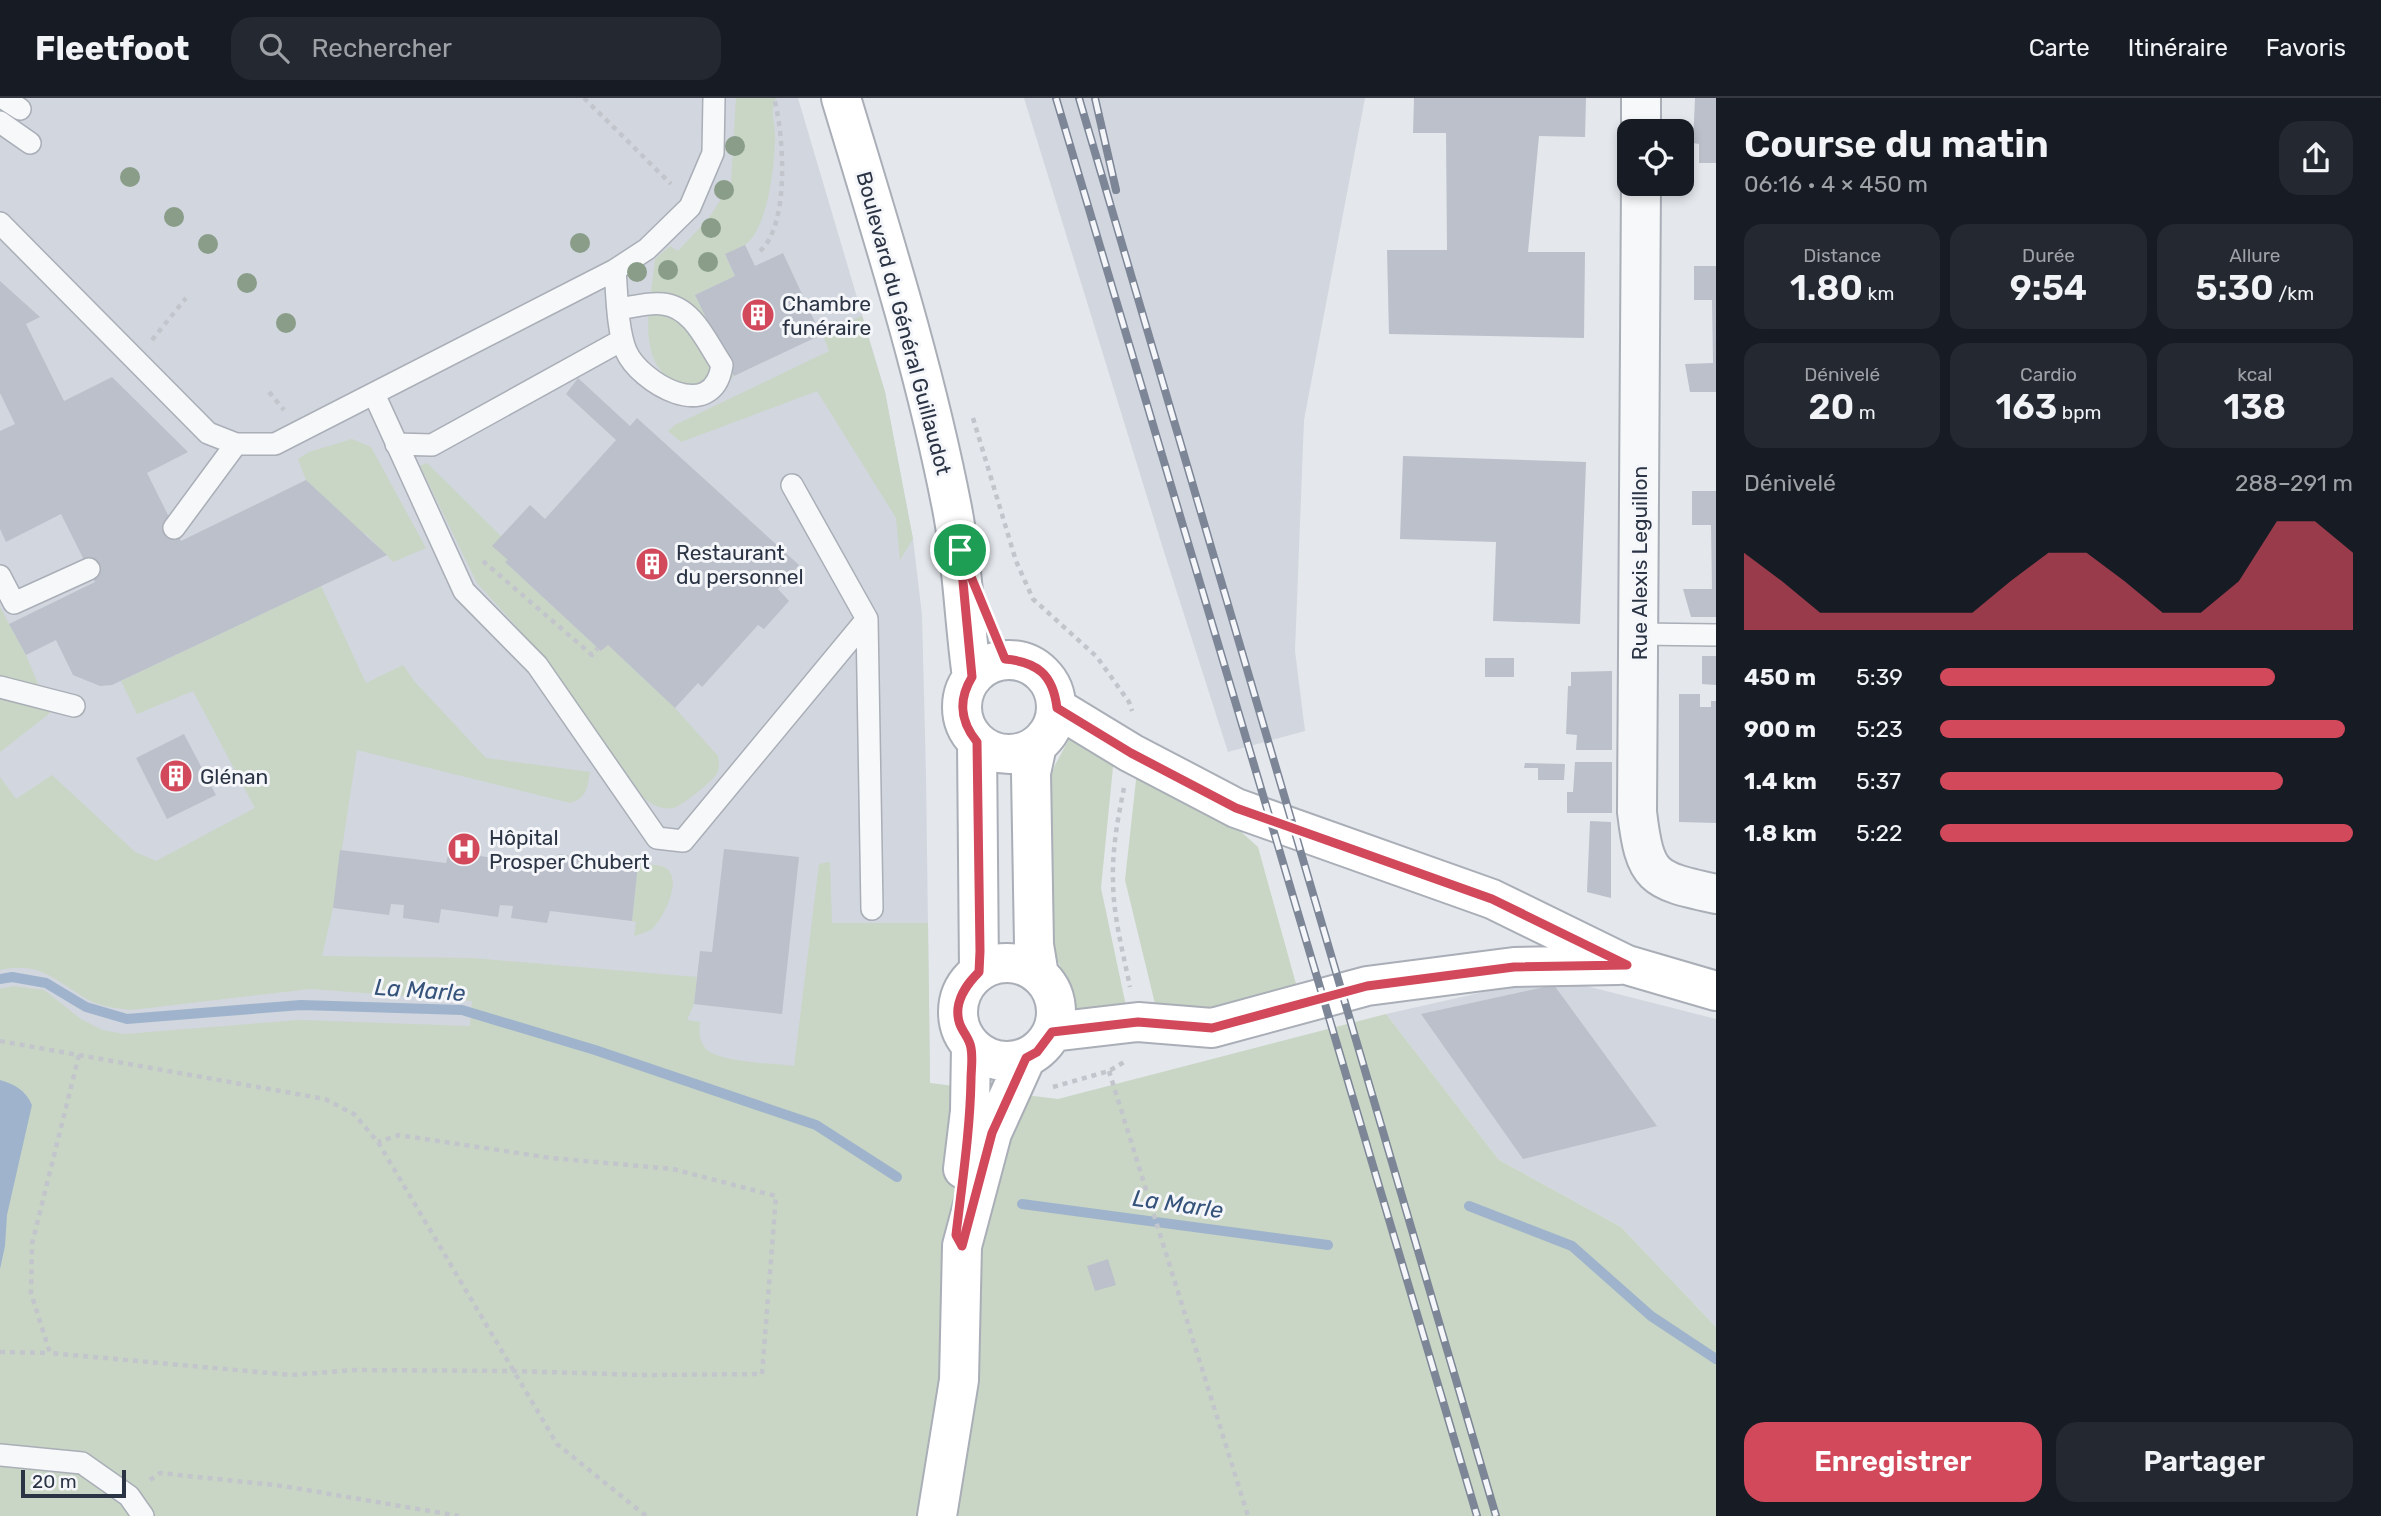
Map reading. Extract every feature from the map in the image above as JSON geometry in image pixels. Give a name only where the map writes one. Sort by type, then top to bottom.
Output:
[{"type":"street","name":"Boulevard du Général Guillaudot","points":[[841,98],[914,347],[944,471],[960,550],[972,677]]},
{"type":"street","points":[[1641,98],[1641,119]]},
{"type":"street","name":"Rue Alexis Leguillon","points":[[1641,196],[1637,812],[1642,850],[1655,874],[1677,886],[1716,894]]},
{"type":"street","name":"Boulevard du Général Guillaudot","points":[[960,550],[1005,659]]},
{"type":"street","points":[[1005,659],[1021,661],[1035,667],[1047,678],[1055,693],[1057,708],[1048,735],[1037,745],[1023,752],[1006,754],[990,751],[977,742],[965,725],[962,715],[965,689],[972,677],[986,665],[1005,659]]},
{"type":"street","points":[[1057,708],[1131,753],[1236,808],[1492,899],[1627,965],[1716,990]]},
{"type":"street","points":[[977,742],[979,972]]},
{"type":"street","points":[[1037,745],[1031,773],[1034,945],[1039,975]]},
{"type":"street","points":[[937,1516],[959,1380],[962,1246],[992,1133],[1040,1060],[1056,1008],[1048,984],[1026,967],[1010,963],[994,965],[979,972],[969,982],[958,1007],[963,1034],[971,1046],[983,1055],[1011,1061],[1040,1060],[1138,1022],[1212,1028],[1367,986],[1514,967],[1627,965]]},
{"type":"street","points":[[962,1246],[956,1235],[970,1111],[971,1046]]},
{"type":"lane","points":[[0,223],[208,433],[236,444],[275,444],[615,270],[648,249],[690,207],[713,153],[714,98]]},
{"type":"lane","points":[[0,122],[30,143]]},
{"type":"lane","points":[[615,270],[622,340],[627,354],[650,379],[682,396],[698,397],[710,390],[720,378],[722,365],[692,319],[678,308],[662,304],[619,309]]},
{"type":"lane","points":[[396,444],[432,445],[622,340]]},
{"type":"lane","points":[[373,394],[464,591],[537,665],[657,838],[683,841],[867,619]]},
{"type":"lane","points":[[174,528],[236,444]]},
{"type":"lane","points":[[792,485],[867,619],[872,909]]},
{"type":"lane","points":[[0,576],[14,603],[89,569]]},
{"type":"lane","points":[[1638,634],[1716,635]]},
{"type":"lane","points":[[0,687],[74,706]]},
{"type":"lane","points":[[0,1455],[82,1463],[129,1496],[143,1516]]},
{"type":"path","points":[[584,98],[677,189]]},
{"type":"path","points":[[760,251],[769,243],[781,210],[780,121],[774,98]]},
{"type":"path","points":[[152,341],[186,298]]},
{"type":"path","points":[[969,405],[1016,561],[1033,599],[1097,657],[1129,702],[1134,720],[1131,753],[1119,811],[1113,878],[1116,917],[1138,1022],[1135,1056],[1109,1071],[1040,1060]]},
{"type":"path","points":[[500,578],[592,655],[598,648]]},
{"type":"path","points":[[0,1041],[325,1099],[355,1114],[377,1142],[557,1444],[646,1516]]},
{"type":"path","points":[[50,1353],[31,1293],[32,1244],[79,1055]]},
{"type":"path","points":[[1109,1071],[1248,1516]]},
{"type":"path","points":[[0,1352],[50,1353],[291,1375],[355,1370],[644,1375],[762,1374],[776,1196],[673,1169],[551,1158],[398,1135],[377,1142]]},
{"type":"path","points":[[129,1496],[160,1473],[283,1486],[459,1516]]},
{"type":"shaded area","name":"Hôpital Prosper Chubert","points":[[0,98],[798,98],[885,392],[913,539],[922,615],[932,1232],[0,1516]]},
{"type":"shaded area","points":[[1024,98],[1365,98],[1304,420],[1295,651],[1305,731],[1228,752]]},
{"type":"shaded area","points":[[1551,977],[1716,1019],[1716,1327],[1621,1227],[1499,1160],[1386,1014]]},
{"type":"green space","points":[[736,98],[776,98],[773,114],[774,153],[768,197],[759,225],[745,245],[725,255],[735,276],[695,295],[734,376],[711,397],[674,383],[659,369],[649,340],[649,307],[655,259],[670,246],[678,251],[709,218],[731,183]]},
{"type":"green space","points":[[862,316],[885,392],[913,539],[900,560],[896,518],[817,391],[681,442],[668,431],[675,425],[829,351],[822,333]]},
{"type":"green space","points":[[352,439],[371,447],[426,548],[393,562],[306,480],[298,459],[309,452]]},
{"type":"green space","points":[[427,463],[501,536],[508,560],[506,563],[601,651],[608,645],[675,708],[718,756],[717,773],[697,793],[673,808],[656,806],[642,797],[542,655],[477,583],[420,466]]},
{"type":"green space","points":[[321,586],[366,683],[403,665],[415,682],[486,758],[590,772],[583,795],[570,803],[357,750],[333,908],[322,956],[472,958],[697,977],[694,1004],[687,1020],[700,1022],[700,1036],[706,1049],[713,1054],[735,1060],[794,1066],[819,864],[830,862],[832,923],[928,923],[930,1083],[1058,1099],[1386,1014],[1499,1160],[1621,1227],[1716,1327],[1716,1516],[0,1516],[0,989],[13,986],[44,990],[81,1019],[102,1030],[124,1034],[299,1020],[470,1026],[472,1001],[310,989],[131,1010],[92,1002],[38,970],[0,970],[0,777],[16,799],[52,775],[135,852],[156,861],[255,808],[193,691],[137,714],[121,681]]},
{"type":"green space","points":[[0,607],[26,655],[50,713],[0,752]]},
{"type":"green space","points":[[1073,732],[1114,757],[1101,888],[1126,1006],[1076,1018],[1076,999],[1052,949],[1045,792],[1055,765]]},
{"type":"green space","points":[[1137,771],[1229,821],[1258,847],[1298,991],[1241,1009],[1157,1012],[1125,880]]},
{"type":"green space","points":[[638,865],[658,865],[668,870],[673,885],[668,904],[654,927],[634,936],[636,922],[632,921]]},
{"type":"water","points":[[0,1080],[19,1089],[32,1105],[7,1215],[0,1269]]},
{"type":"building","points":[[1414,98],[1586,98],[1585,137],[1539,136],[1528,252],[1585,252],[1584,338],[1389,334],[1387,250],[1447,250],[1446,133],[1413,133]]},
{"type":"building","points":[[1695,98],[1716,98],[1716,163],[1699,163],[1699,144],[1694,143]]},
{"type":"building","name":"Chambre funéraire","points":[[745,245],[755,266],[783,253],[821,335],[734,376],[695,295],[735,276],[725,254]]},
{"type":"building","points":[[1694,266],[1716,266],[1716,392],[1690,392],[1685,364],[1713,363],[1712,300],[1694,300]]},
{"type":"building","points":[[0,281],[40,317],[26,324],[64,401],[112,377],[188,452],[147,473],[181,541],[306,480],[387,555],[112,685],[100,686],[73,675],[56,640],[26,655],[9,624],[95,582],[61,514],[6,542],[0,529],[0,431],[15,424],[0,393]]},
{"type":"building","name":"Restaurant du personnel","points":[[578,378],[630,426],[637,418],[799,565],[778,589],[789,601],[764,629],[758,625],[702,687],[698,683],[675,708],[608,645],[601,651],[505,562],[508,560],[492,546],[530,505],[545,519],[616,440],[566,394]]},
{"type":"building","points":[[1403,456],[1586,462],[1580,624],[1493,621],[1496,542],[1400,539]]},
{"type":"building","points":[[1692,491],[1716,491],[1716,617],[1691,617],[1683,589],[1712,589],[1711,525],[1692,525]]},
{"type":"building","points":[[1702,656],[1716,656],[1716,685],[1702,684]]},
{"type":"building","points":[[1485,658],[1514,658],[1514,677],[1485,677]]},
{"type":"building","points":[[1612,671],[1612,750],[1576,750],[1577,735],[1566,734],[1571,672]]},
{"type":"building","points":[[1679,694],[1700,694],[1700,707],[1711,707],[1711,701],[1716,701],[1716,823],[1679,822]]},
{"type":"building","name":"Glénan","points":[[184,734],[216,795],[167,819],[136,758]]},
{"type":"building","points":[[1575,762],[1612,762],[1612,813],[1567,813],[1567,792],[1573,792]]},
{"type":"building","points":[[1525,763],[1565,764],[1564,780],[1538,780],[1538,768],[1524,768]]},
{"type":"building","points":[[1590,821],[1611,822],[1611,898],[1587,892]]},
{"type":"building","points":[[724,849],[799,857],[782,1014],[694,1004],[700,951],[712,952]]},
{"type":"building","points":[[340,850],[446,863],[449,852],[556,866],[558,854],[638,865],[632,921],[550,911],[547,923],[511,918],[513,906],[500,905],[498,917],[441,909],[439,923],[403,918],[404,905],[391,904],[389,915],[333,908]]},
{"type":"building","points":[[1554,985],[1657,1126],[1523,1159],[1421,1014]]},
{"type":"building","points":[[1108,1259],[1116,1285],[1095,1291],[1087,1266]]},
{"type":"waterway","name":"La Marle","points":[[0,979],[12,977],[46,983],[86,1007],[127,1019],[301,1005],[462,1010],[595,1050],[816,1125],[897,1177]]},
{"type":"waterway","name":"La Marle","points":[[1022,1204],[1328,1245]]},
{"type":"waterway","name":"La Marle","points":[[1469,1206],[1572,1246],[1651,1316],[1716,1359]]},
{"type":"railway","points":[[1056,98],[1477,1516]]},
{"type":"railway","points":[[1079,98],[1496,1516]]},
{"type":"railway","points":[[1095,98],[1116,190]]},
{"type":"place","name":"Chambre funéraire","points":[[758,315]]},
{"type":"place","name":"Restaurant du personnel","points":[[652,564]]},
{"type":"place","name":"Glénan","points":[[176,776]]},
{"type":"place","name":"Hôpital Prosper Chubert","points":[[464,849]]},
{"type":"route","points":[[960,550],[1005,659],[1021,661],[1035,667],[1047,678],[1055,693],[1057,708],[1131,753],[1236,808],[1492,899],[1627,965],[1514,967],[1367,986],[1212,1028],[1138,1022],[1052,1032],[1037,1052],[1026,1058],[992,1133],[962,1246],[956,1235],[970,1111],[971,1046],[963,1034],[958,1007],[969,982],[979,972],[980,951],[977,742],[965,725],[962,715],[965,689],[972,677],[965,626],[960,550]]}]
